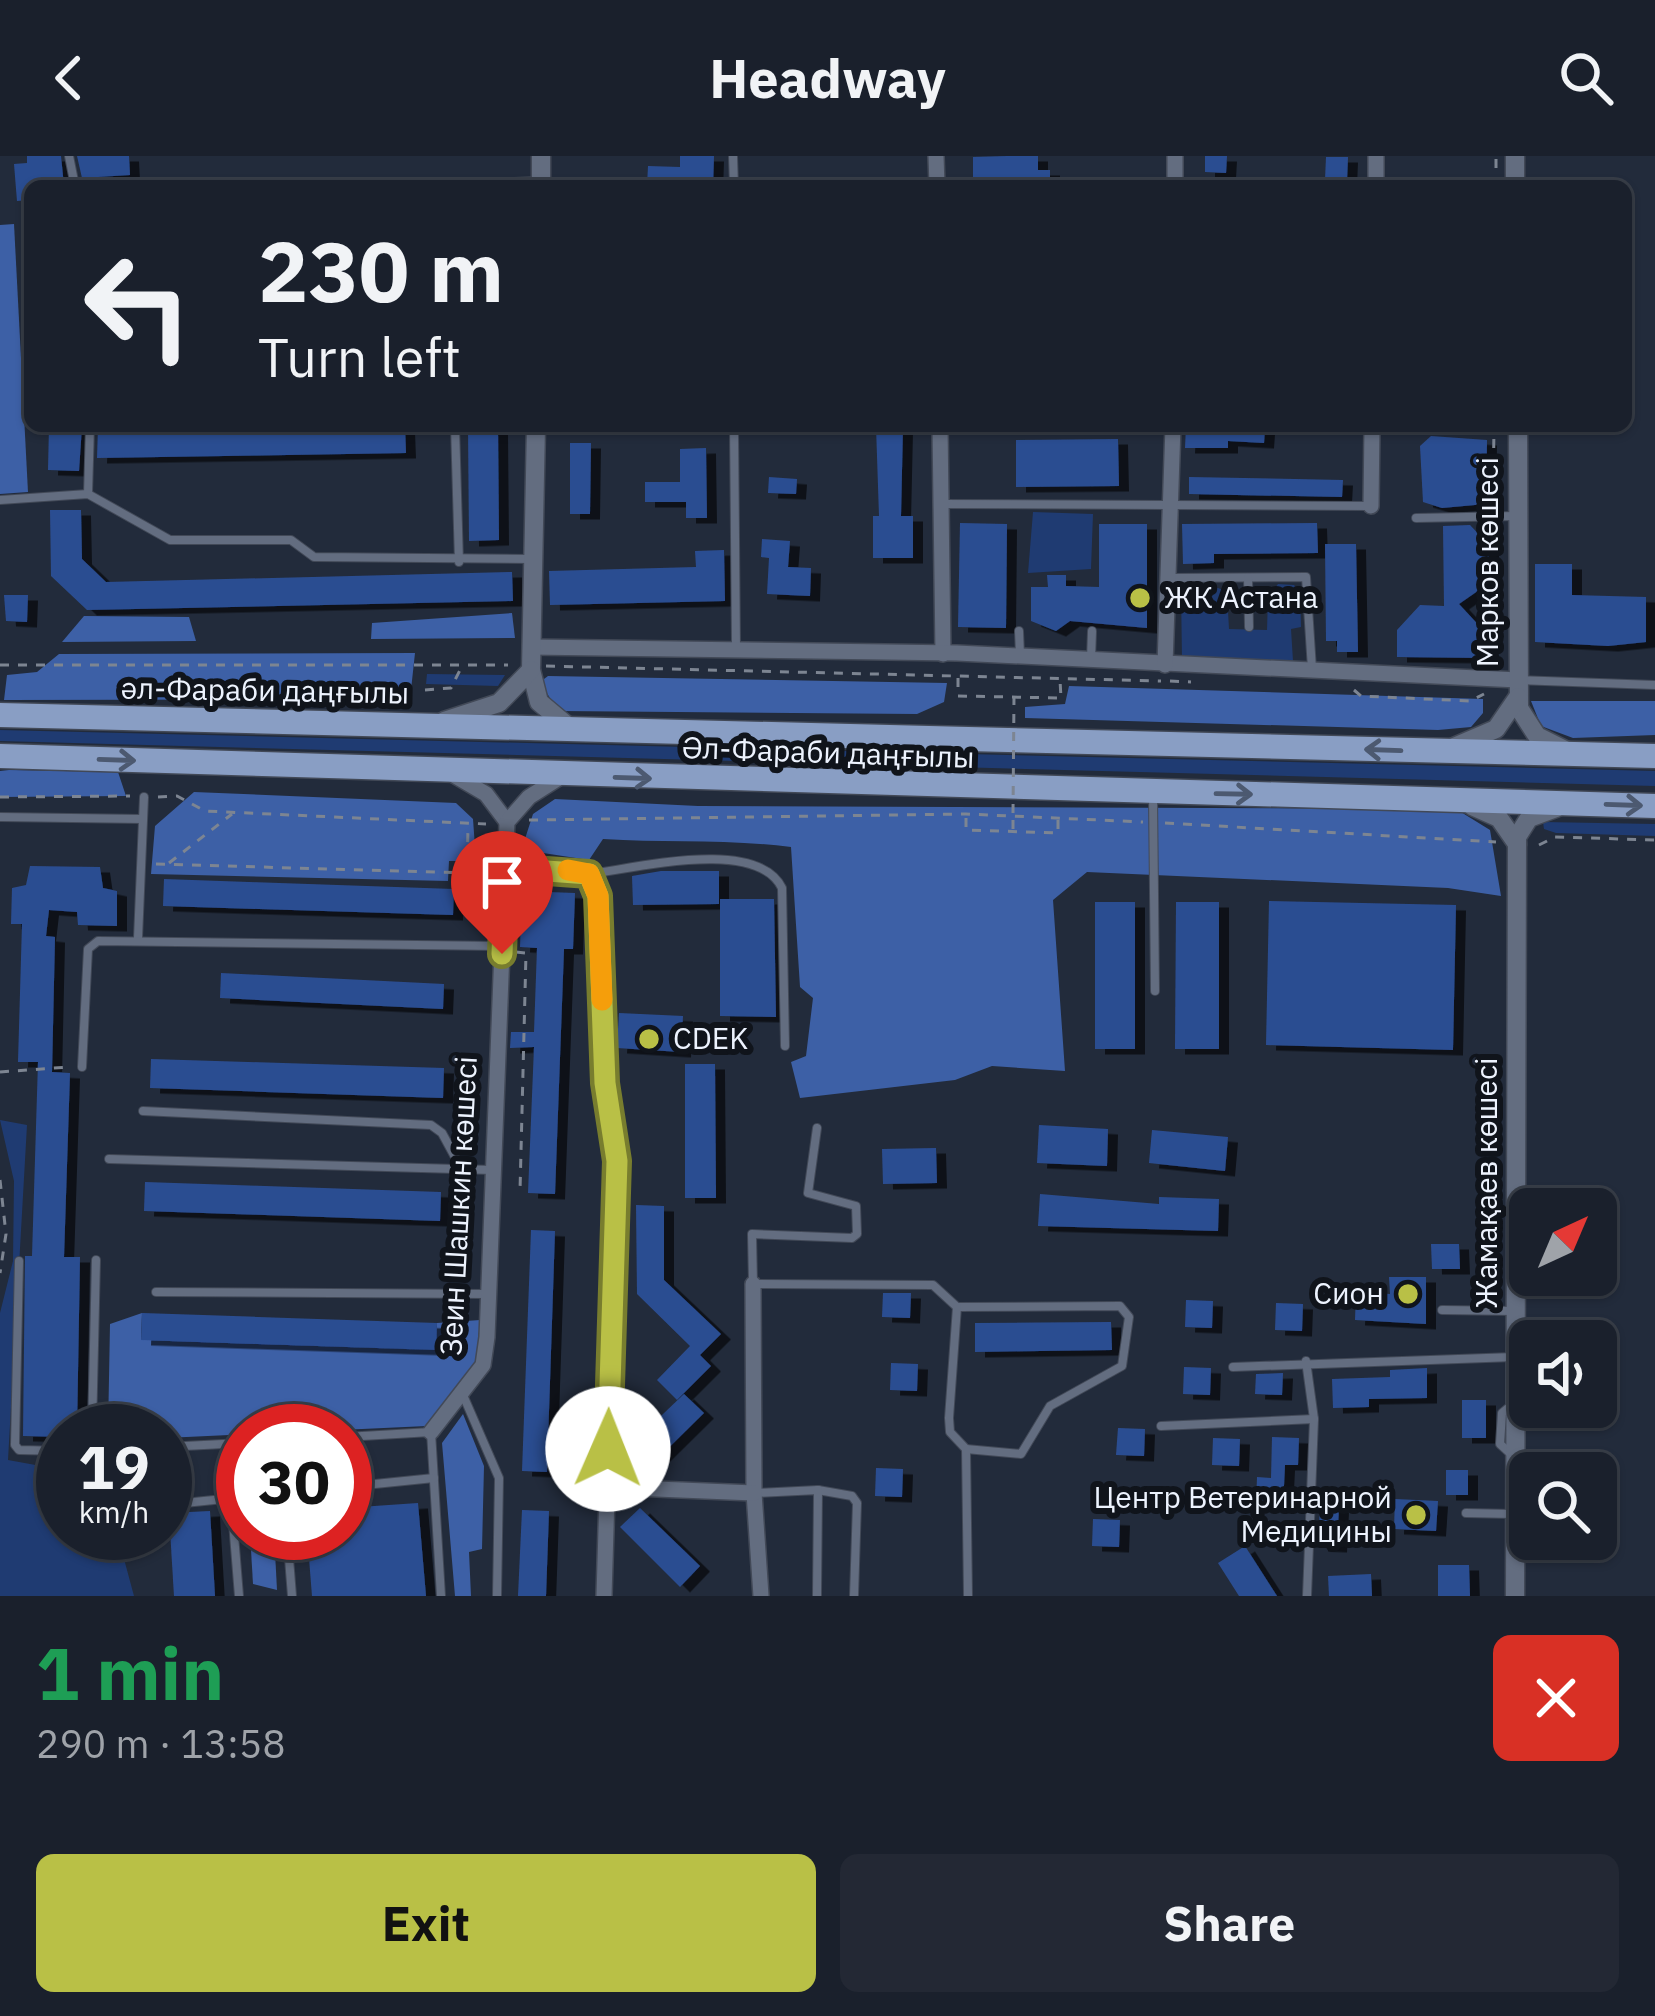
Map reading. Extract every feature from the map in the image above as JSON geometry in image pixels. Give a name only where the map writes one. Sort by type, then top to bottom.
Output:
[{"type":"main road","name":"әл-Фараби даңғылы","points":[[0,715],[528,728]]},
{"type":"main road","name":"Әл-Фараби даңғылы","points":[[528,728],[1584,755]]},
{"type":"main road","points":[[1584,755],[1655,756]]},
{"type":"main road","name":"Әл-Фараби даңғылы","points":[[0,757],[1655,806]]},
{"type":"street","points":[[536,432],[529,662],[539,701],[570,728]]},
{"type":"street","points":[[940,432],[943,654]]},
{"type":"street","points":[[1165,665],[1173,432]]},
{"type":"street","points":[[1371,506],[1372,432]]},
{"type":"street","name":"Марков көшесі","points":[[1518,432],[1518,689]]},
{"type":"street","points":[[529,662],[736,649],[1020,656],[1492,679],[1518,689]]},
{"type":"street","points":[[436,724],[499,703],[529,662]]},
{"type":"street","points":[[1440,752],[1496,729],[1518,689]]},
{"type":"street","points":[[1518,689],[1523,718],[1537,736],[1584,755]]},
{"type":"street","points":[[446,772],[486,794],[505,822],[529,797],[562,776]]},
{"type":"street","points":[[1452,800],[1499,818],[1506,843]]},
{"type":"street","points":[[1506,843],[1528,818],[1570,803]]},
{"type":"street","name":"Зеин Шашкин көшесі","points":[[430,1432],[483,1365],[505,822]]},
{"type":"street","name":"Жамақаев көшесі","points":[[1506,843],[1516,1320]]},
{"type":"street","points":[[505,868],[589,874],[598,896],[605,1083],[617,1161],[604,1596]]},
{"type":"street","points":[[753,1284],[754,1493],[761,1596]]},
{"type":"street","points":[[608,1486],[754,1493]]},
{"type":"street","name":"Жамақаев көшесі","points":[[1515,1560],[1515,1596]]},
{"type":"lane","points":[[88,494],[90,432]]},
{"type":"lane","points":[[455,432],[459,562]]},
{"type":"lane","points":[[734,432],[736,649]]},
{"type":"lane","points":[[0,500],[88,494],[170,540],[291,540],[314,557],[459,562],[533,559]]},
{"type":"lane","points":[[939,503],[1371,506]]},
{"type":"lane","points":[[1415,518],[1518,516]]},
{"type":"lane","points":[[1168,578],[1306,577],[1312,671]]},
{"type":"lane","points":[[1248,578],[1249,627]]},
{"type":"lane","points":[[1019,631],[1020,656]]},
{"type":"lane","points":[[1091,660],[1092,632]]},
{"type":"lane","points":[[1518,689],[1655,685]]},
{"type":"lane","points":[[1153,792],[1155,991]]},
{"type":"lane","points":[[138,938],[144,797]]},
{"type":"lane","points":[[0,817],[143,819]]},
{"type":"lane","points":[[589,874],[731,860],[772,873],[782,888],[785,1046]]},
{"type":"lane","points":[[82,1067],[88,950],[98,941],[138,938],[502,948]]},
{"type":"lane","points":[[142,1111],[430,1125],[442,1133],[462,1169]]},
{"type":"lane","points":[[817,1128],[808,1193],[856,1206],[857,1234],[852,1238],[752,1234],[753,1284],[933,1285],[957,1307],[1120,1306],[1130,1318],[1122,1366],[1050,1406],[1021,1454],[967,1449],[950,1432],[957,1307]]},
{"type":"lane","points":[[110,1159],[494,1170]]},
{"type":"lane","points":[[92,1404],[95,1260]]},
{"type":"lane","points":[[19,1261],[15,1445],[19,1450],[36,1450]]},
{"type":"lane","points":[[157,1292],[489,1294]]},
{"type":"lane","points":[[1442,1310],[1516,1310]]},
{"type":"lane","points":[[1233,1367],[1509,1357]]},
{"type":"lane","points":[[1306,1361],[1314,1419],[1306,1596]]},
{"type":"lane","points":[[463,1396],[500,1478],[497,1596]]},
{"type":"lane","points":[[1161,1426],[1314,1419]]},
{"type":"lane","points":[[372,1435],[430,1432],[441,1596]]},
{"type":"lane","points":[[967,1449],[968,1596]]},
{"type":"lane","points":[[372,1484],[434,1478]]},
{"type":"lane","points":[[754,1493],[818,1490],[852,1496],[857,1503],[854,1596]]},
{"type":"lane","points":[[817,1596],[818,1490]]},
{"type":"lane","points":[[1466,1513],[1509,1514]]},
{"type":"lane","points":[[236,1560],[239,1596]]},
{"type":"lane","points":[[289,1560],[292,1596]]},
{"type":"path","points":[[1348,672],[1348,685],[1361,696],[1470,701],[1492,688],[1494,432]]},
{"type":"path","points":[[0,665],[529,662],[1210,682]]},
{"type":"path","points":[[424,690],[452,688],[463,665]]},
{"type":"path","points":[[958,676],[958,696],[1061,698],[1060,680]]},
{"type":"path","points":[[1013,831],[1014,696]]},
{"type":"path","points":[[0,797],[177,796],[205,811],[468,826],[1013,814],[1506,843]]},
{"type":"path","points":[[167,865],[235,812]]},
{"type":"path","points":[[966,814],[966,830],[1058,833],[1058,818]]},
{"type":"path","points":[[142,864],[467,873],[468,826]]},
{"type":"path","points":[[1539,845],[1555,837],[1655,840]]},
{"type":"path","points":[[502,948],[526,953],[520,1191]]},
{"type":"path","points":[[0,1072],[82,1067]]},
{"type":"path","points":[[0,1180],[6,1234],[0,1273]]},
{"type":"shaded area","points":[[14,224],[28,492],[0,494],[0,225]]},
{"type":"shaded area","points":[[1033,512],[1093,514],[1091,569],[1028,573]]},
{"type":"shaded area","points":[[1278,584],[1294,585],[1300,592],[1301,627],[1291,629],[1293,661],[1182,660],[1181,591],[1216,587],[1227,593],[1229,629],[1267,630],[1268,597]]},
{"type":"shaded area","points":[[512,613],[515,638],[371,639],[372,623]]},
{"type":"shaded area","points":[[84,616],[189,617],[196,641],[62,642]]},
{"type":"shaded area","points":[[415,653],[410,699],[4,700],[7,675],[37,672],[59,654]]},
{"type":"shaded area","points":[[427,674],[505,675],[498,686],[426,684]]},
{"type":"shaded area","points":[[548,676],[947,683],[944,702],[917,714],[558,711],[540,682]]},
{"type":"shaded area","points":[[1069,686],[1483,699],[1483,713],[1471,727],[1438,730],[1025,718],[1025,707],[1065,704]]},
{"type":"shaded area","points":[[1531,701],[1655,701],[1655,735],[1573,738],[1541,726]]},
{"type":"shaded area","points":[[0,730],[1655,771],[1655,786],[0,741]]},
{"type":"shaded area","points":[[0,771],[118,772],[126,796],[0,797]]},
{"type":"shaded area","points":[[194,792],[456,803],[473,819],[476,861],[449,861],[448,881],[151,874],[155,826]]},
{"type":"shaded area","points":[[555,799],[698,806],[1456,809],[1490,830],[1501,896],[1448,888],[1087,872],[1053,900],[1065,1071],[992,1066],[955,1080],[800,1098],[791,1062],[806,1056],[813,998],[800,987],[791,847],[603,839],[589,860],[530,851],[524,842],[533,814]]},
{"type":"shaded area","points":[[1543,822],[1655,824],[1655,836],[1556,833],[1544,829]]},
{"type":"shaded area","points":[[0,1120],[27,1125],[8,1460],[36,1465],[36,1560],[124,1560],[134,1596],[0,1596],[0,1313],[13,1261],[14,1181]]},
{"type":"shaded area","points":[[142,1313],[141,1339],[435,1350],[437,1323],[480,1320],[476,1364],[427,1426],[372,1429],[372,1404],[216,1404],[216,1436],[192,1437],[192,1404],[109,1404],[110,1324]]},
{"type":"shaded area","points":[[463,1414],[484,1466],[482,1549],[469,1552],[471,1596],[455,1596],[442,1443]]},
{"type":"shaded area","points":[[252,1560],[275,1560],[277,1590],[253,1584]]},
{"type":"building","points":[[27,156],[61,156],[63,180],[24,180],[24,200],[17,201],[14,164],[27,163]]},
{"type":"building","points":[[77,156],[129,156],[130,175],[82,178]]},
{"type":"building","points":[[680,156],[714,156],[713,180],[647,180],[648,166],[680,167]]},
{"type":"building","points":[[1038,156],[1038,170],[1050,170],[1050,180],[973,180],[973,157]]},
{"type":"building","points":[[1205,156],[1227,156],[1226,173],[1205,172]]},
{"type":"building","points":[[1326,157],[1348,157],[1347,180],[1325,180]]},
{"type":"building","points":[[49,432],[82,432],[79,471],[48,470]]},
{"type":"building","points":[[98,432],[405,432],[406,453],[97,458]]},
{"type":"building","points":[[468,432],[498,432],[499,540],[469,541]]},
{"type":"building","points":[[876,432],[903,432],[901,516],[913,516],[913,558],[873,558],[873,516],[879,516]]},
{"type":"building","points":[[1186,432],[1265,432],[1264,443],[1228,441],[1228,448],[1185,448]]},
{"type":"building","points":[[1431,436],[1487,440],[1486,504],[1442,508],[1423,502],[1420,446]]},
{"type":"building","points":[[1118,439],[1119,486],[1016,487],[1016,440]]},
{"type":"building","points":[[570,443],[591,443],[590,514],[570,514]]},
{"type":"building","points":[[706,448],[707,518],[686,518],[686,502],[645,502],[645,482],[680,482],[680,449]]},
{"type":"building","points":[[769,477],[797,479],[796,494],[768,493]]},
{"type":"building","points":[[1189,477],[1343,480],[1342,497],[1189,494]]},
{"type":"building","points":[[50,510],[81,510],[82,559],[106,582],[512,572],[513,601],[87,610],[51,576]]},
{"type":"building","points":[[960,523],[1007,524],[1006,628],[958,627]]},
{"type":"building","points":[[1317,523],[1318,553],[1214,554],[1214,563],[1183,564],[1182,524]]},
{"type":"building","points":[[1099,524],[1147,524],[1147,628],[1070,621],[1056,631],[1031,621],[1031,587],[1048,587],[1047,575],[1066,575],[1066,586],[1099,587]]},
{"type":"building","points":[[1470,525],[1489,545],[1489,574],[1482,588],[1459,604],[1485,632],[1484,658],[1397,657],[1397,630],[1420,605],[1444,606],[1443,526]]},
{"type":"building","points":[[762,539],[790,541],[788,567],[811,568],[810,596],[767,594],[769,558],[761,557]]},
{"type":"building","points":[[1325,544],[1356,544],[1358,652],[1337,652],[1337,641],[1326,641]]},
{"type":"building","points":[[724,550],[725,601],[550,605],[549,571],[696,567],[695,551]]},
{"type":"building","points":[[1535,564],[1572,564],[1572,595],[1646,597],[1646,642],[1608,646],[1535,642]]},
{"type":"building","points":[[4,595],[28,595],[27,622],[6,621]]},
{"type":"building","points":[[30,866],[100,867],[103,888],[117,891],[117,926],[78,925],[77,912],[49,910],[46,936],[55,937],[52,1072],[70,1073],[64,1257],[80,1257],[77,1404],[36,1404],[36,1436],[23,1436],[25,1256],[32,1256],[38,1062],[18,1062],[22,924],[11,924],[12,888],[26,885]]},
{"type":"building","points":[[719,871],[719,904],[633,905],[632,876]]},
{"type":"building","points":[[164,879],[454,889],[453,915],[163,906]]},
{"type":"building","points":[[522,891],[575,893],[573,949],[564,949],[555,1194],[528,1193],[534,1047],[510,1048],[511,1032],[534,1032],[537,948],[520,947]]},
{"type":"building","points":[[720,899],[774,899],[776,1017],[720,1016]]},
{"type":"building","points":[[1269,901],[1456,905],[1453,1050],[1266,1045]]},
{"type":"building","points":[[1095,902],[1135,902],[1135,1049],[1095,1049]]},
{"type":"building","points":[[1176,902],[1219,902],[1219,1049],[1175,1049]]},
{"type":"building","points":[[221,973],[444,984],[443,1009],[220,998]]},
{"type":"building","points":[[619,1013],[683,1016],[681,1052],[617,1048]]},
{"type":"building","points":[[151,1059],[444,1068],[443,1098],[150,1088]]},
{"type":"building","points":[[685,1064],[715,1064],[716,1198],[685,1198]]},
{"type":"building","points":[[1039,1125],[1108,1129],[1107,1166],[1037,1163]]},
{"type":"building","points":[[1152,1130],[1228,1137],[1225,1171],[1149,1163]]},
{"type":"building","points":[[936,1148],[937,1183],[883,1184],[882,1149]]},
{"type":"building","points":[[145,1182],[441,1192],[440,1221],[144,1211]]},
{"type":"building","points":[[1040,1194],[1159,1204],[1159,1197],[1219,1199],[1218,1231],[1038,1226]]},
{"type":"building","points":[[636,1205],[664,1206],[664,1280],[721,1334],[700,1355],[711,1366],[677,1400],[657,1380],[690,1346],[637,1294]]},
{"type":"building","points":[[531,1230],[555,1231],[547,1472],[522,1471]]},
{"type":"building","points":[[1431,1244],[1459,1244],[1460,1269],[1432,1269]]},
{"type":"building","name":"Сион","points":[[1389,1277],[1426,1277],[1426,1324],[1355,1320],[1356,1292],[1390,1294]]},
{"type":"building","points":[[883,1293],[911,1293],[910,1318],[882,1317]]},
{"type":"building","points":[[1186,1300],[1213,1301],[1212,1328],[1185,1327]]},
{"type":"building","points":[[1276,1303],[1303,1304],[1302,1331],[1275,1330]]},
{"type":"building","points":[[142,1313],[437,1323],[436,1350],[141,1340]]},
{"type":"building","points":[[1111,1322],[1112,1350],[975,1352],[975,1323]]},
{"type":"building","points":[[891,1363],[918,1364],[917,1391],[890,1390]]},
{"type":"building","points":[[1184,1367],[1211,1368],[1210,1395],[1183,1394]]},
{"type":"building","points":[[1427,1368],[1427,1398],[1369,1399],[1369,1407],[1333,1408],[1332,1379],[1390,1377],[1390,1370]]},
{"type":"building","points":[[1283,1373],[1282,1395],[1255,1394],[1256,1374]]},
{"type":"building","points":[[684,1394],[704,1413],[640,1476],[620,1455]]},
{"type":"building","points":[[1462,1400],[1486,1400],[1486,1438],[1462,1438]]},
{"type":"building","points":[[1118,1428],[1145,1429],[1144,1456],[1116,1455]]},
{"type":"building","points":[[1272,1437],[1299,1438],[1298,1465],[1285,1465],[1283,1506],[1256,1505],[1257,1477],[1271,1478]]},
{"type":"building","points":[[1213,1438],[1240,1439],[1239,1466],[1212,1465]]},
{"type":"building","points":[[876,1468],[903,1469],[902,1497],[875,1496]]},
{"type":"building","points":[[1446,1470],[1468,1470],[1468,1495],[1446,1495]]},
{"type":"building","name":"Центр Ветеринарной Медицины","points":[[1395,1499],[1438,1501],[1436,1531],[1394,1529]]},
{"type":"building","points":[[418,1503],[426,1596],[312,1596],[309,1560],[372,1560],[372,1506]]},
{"type":"building","points":[[1320,1506],[1339,1507],[1337,1547],[1318,1546]]},
{"type":"building","points":[[640,1508],[700,1566],[680,1587],[620,1527]]},
{"type":"building","points":[[522,1510],[549,1511],[546,1596],[518,1596]]},
{"type":"building","points":[[210,1511],[215,1596],[174,1596],[172,1560],[192,1560],[192,1512]]},
{"type":"building","points":[[1093,1519],[1120,1520],[1119,1547],[1092,1546]]},
{"type":"building","points":[[1245,1546],[1277,1596],[1239,1596],[1218,1563]]},
{"type":"building","points":[[1438,1565],[1469,1565],[1470,1596],[1438,1596]]},
{"type":"building","points":[[1371,1574],[1372,1596],[1329,1596],[1328,1576]]},
{"type":"slow traffic","points":[[568,870],[589,874],[598,896],[602,1000]]},
{"type":"place","name":"ЖК Астана","points":[[1140,598]]},
{"type":"place","name":"CDEK","points":[[649,1039]]},
{"type":"place","name":"Сион","points":[[1408,1294]]},
{"type":"place","name":"Центр Ветеринарной Медицины","points":[[1416,1515]]},
{"type":"route","points":[[502,954],[505,868],[589,874],[598,896],[605,1083],[617,1161],[608,1449]]}]
